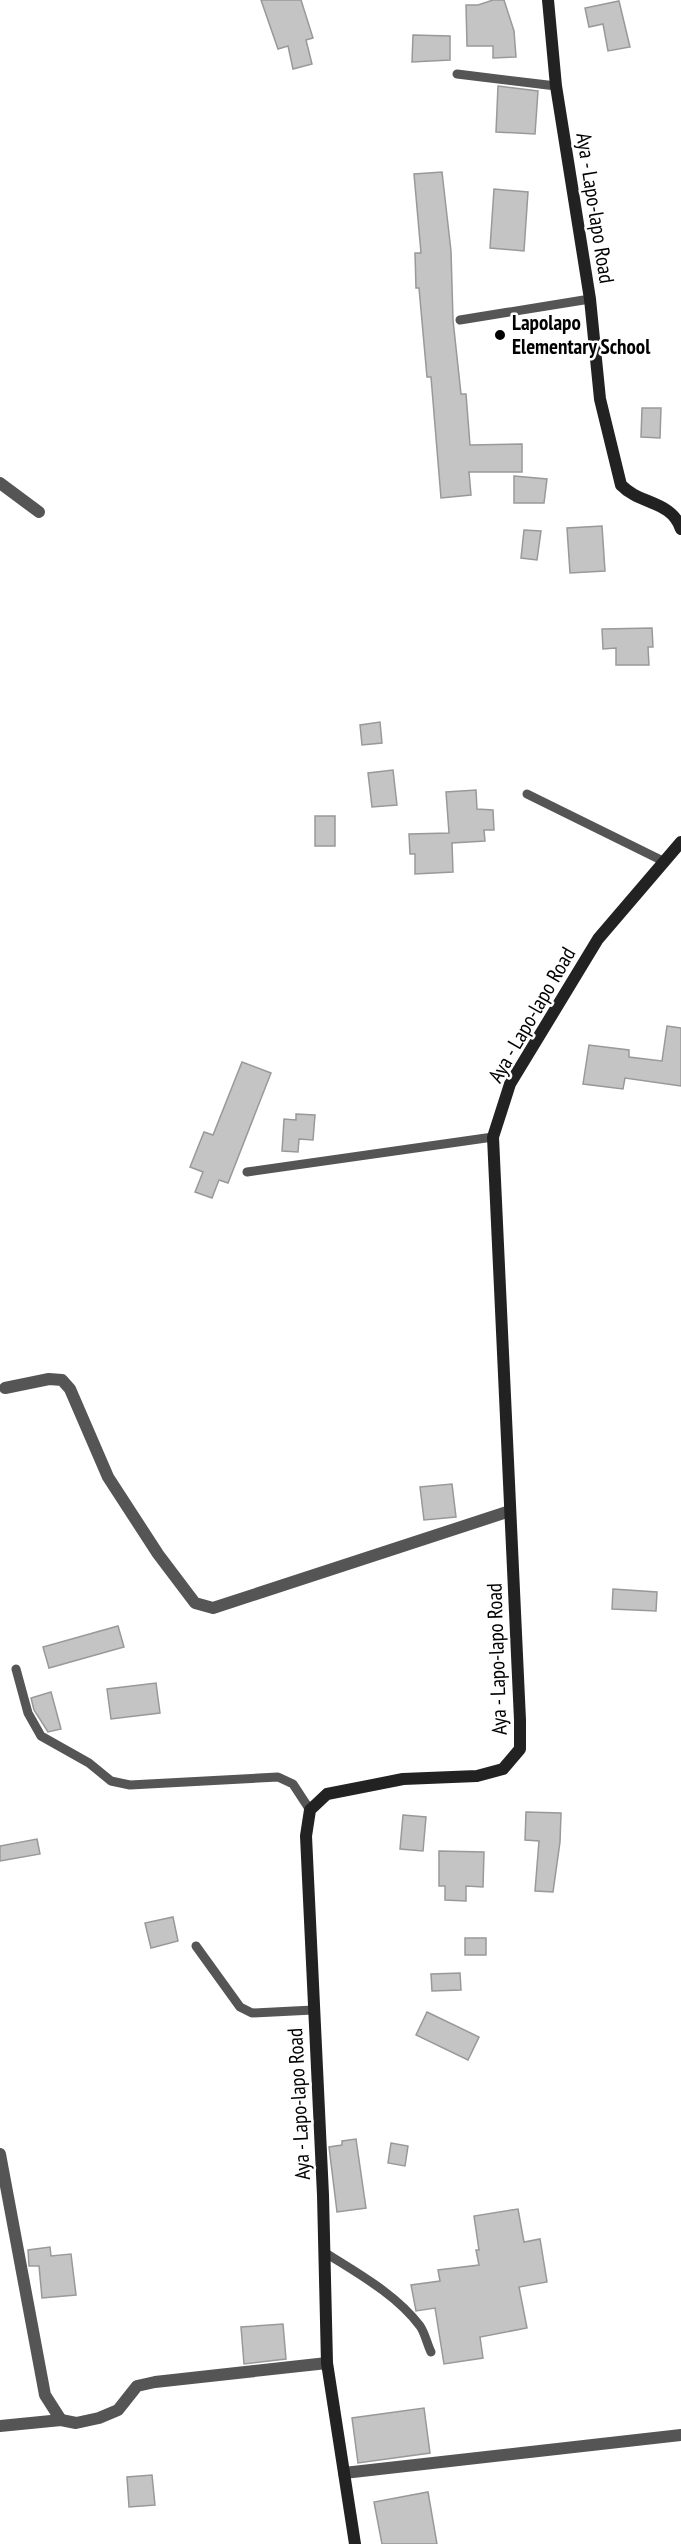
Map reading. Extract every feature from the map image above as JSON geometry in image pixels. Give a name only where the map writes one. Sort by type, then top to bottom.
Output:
[{"type":"street","name":"Aya - Lapo-lapo Road","points":[[548,0],[556,86],[590,299],[600,399],[621,486],[629,494],[668,509],[678,520],[681,529]]},
{"type":"street","points":[[0,483],[39,512]]},
{"type":"street","name":"Aya - Lapo-lapo Road","points":[[355,2544],[327,2363],[306,1836],[310,1810],[327,1794],[403,1779],[477,1776],[503,1768],[520,1749],[493,1137],[510,1084],[598,939],[681,842]]},
{"type":"street","points":[[5,1388],[49,1379],[63,1380],[70,1389],[108,1478],[158,1554],[195,1603],[202,1607],[213,1608],[510,1511]]},
{"type":"street","points":[[0,2154],[45,2395],[61,2420]]},
{"type":"street","points":[[0,2426],[61,2420],[76,2423],[99,2418],[118,2410],[137,2386],[155,2382],[327,2363]]},
{"type":"street","points":[[344,2473],[681,2435]]},
{"type":"lane","points":[[458,74],[556,86]]},
{"type":"lane","points":[[460,320],[590,299]]},
{"type":"lane","points":[[527,794],[663,861]]},
{"type":"lane","points":[[247,1172],[493,1137]]},
{"type":"lane","points":[[16,1668],[28,1713],[41,1736],[89,1763],[111,1781],[130,1785],[278,1777],[293,1784],[310,1810]]},
{"type":"lane","points":[[196,1946],[240,2007],[252,2013],[314,2010]]},
{"type":"lane","points":[[324,2252],[371,2282],[408,2313],[421,2328],[431,2352]]},
{"type":"building","points":[[261,0],[301,0],[313,38],[306,40],[312,64],[293,69],[288,46],[278,49]]},
{"type":"building","points":[[493,0],[504,0],[514,31],[516,57],[493,58],[493,46],[467,46],[466,5],[478,5]]},
{"type":"building","points":[[619,1],[630,47],[608,51],[603,24],[589,27],[585,8]]},
{"type":"building","points":[[413,35],[450,36],[450,60],[412,62]]},
{"type":"building","points":[[498,86],[538,91],[535,134],[496,132]]},
{"type":"building","points":[[442,172],[451,251],[453,320],[461,394],[466,394],[470,445],[522,444],[522,472],[469,472],[471,495],[441,498],[431,377],[427,377],[419,288],[416,288],[415,253],[421,253],[414,174]]},
{"type":"building","points":[[494,189],[528,192],[524,251],[490,248]]},
{"type":"building","points":[[642,408],[661,408],[660,438],[641,437]]},
{"type":"building","points":[[514,476],[547,479],[544,503],[514,503]]},
{"type":"building","points":[[602,526],[605,571],[570,573],[567,528]]},
{"type":"building","points":[[524,530],[541,531],[537,560],[521,558]]},
{"type":"building","points":[[652,628],[653,647],[648,647],[649,665],[616,665],[616,648],[603,649],[602,629]]},
{"type":"building","points":[[380,722],[382,743],[362,745],[360,725]]},
{"type":"building","points":[[393,770],[397,805],[372,807],[368,773]]},
{"type":"building","points":[[476,790],[477,809],[493,810],[494,830],[484,830],[485,841],[452,843],[453,872],[415,874],[415,854],[410,854],[409,834],[449,833],[446,792]]},
{"type":"building","points":[[315,816],[335,816],[335,846],[315,846]]},
{"type":"building","points":[[667,1026],[681,1028],[681,1086],[625,1078],[623,1089],[583,1084],[589,1045],[629,1050],[629,1057],[662,1061]]},
{"type":"building","points":[[242,1062],[271,1073],[228,1183],[219,1180],[212,1198],[195,1192],[203,1172],[190,1167],[204,1132],[213,1135]]},
{"type":"building","points":[[296,1114],[315,1115],[313,1140],[299,1139],[298,1152],[282,1151],[284,1119],[296,1120]]},
{"type":"building","points":[[452,1484],[456,1517],[424,1520],[420,1487]]},
{"type":"building","points":[[613,1589],[657,1592],[656,1611],[612,1609]]},
{"type":"building","points":[[118,1626],[124,1647],[49,1668],[43,1647]]},
{"type":"building","points":[[156,1683],[160,1713],[111,1719],[107,1689]]},
{"type":"building","points":[[51,1692],[61,1729],[48,1732],[34,1710],[31,1698]]},
{"type":"building","points":[[526,1812],[561,1813],[560,1842],[553,1892],[535,1891],[539,1841],[525,1840]]},
{"type":"building","points":[[403,1815],[426,1817],[423,1851],[400,1849]]},
{"type":"building","points":[[37,1839],[40,1854],[0,1861],[0,1846]]},
{"type":"building","points":[[439,1851],[484,1852],[483,1887],[466,1886],[466,1901],[445,1900],[445,1886],[439,1886]]},
{"type":"building","points":[[173,1917],[178,1941],[151,1948],[145,1923]]},
{"type":"building","points":[[465,1938],[486,1938],[486,1955],[465,1955]]},
{"type":"building","points":[[460,1973],[461,1990],[432,1991],[431,1974]]},
{"type":"building","points":[[427,2012],[479,2037],[468,2060],[416,2035]]},
{"type":"building","points":[[356,2139],[366,2208],[337,2212],[329,2147],[342,2145],[342,2141]]},
{"type":"building","points":[[391,2143],[408,2146],[405,2166],[388,2163]]},
{"type":"building","points":[[518,2209],[524,2242],[540,2239],[547,2282],[519,2287],[527,2328],[480,2337],[483,2358],[444,2364],[435,2308],[416,2311],[411,2285],[440,2281],[438,2270],[479,2265],[474,2216]]},
{"type":"building","points":[[50,2247],[51,2256],[71,2254],[76,2295],[42,2298],[39,2266],[29,2266],[28,2250]]},
{"type":"building","points":[[283,2324],[286,2359],[244,2364],[241,2327]]},
{"type":"building","points":[[424,2408],[430,2453],[358,2463],[352,2418]]},
{"type":"building","points":[[152,2475],[155,2505],[129,2507],[127,2477]]},
{"type":"building","points":[[428,2492],[437,2544],[382,2544],[374,2502]]},
{"type":"place","name":"Lapolapo Elementary School","points":[[500,335]]}]
